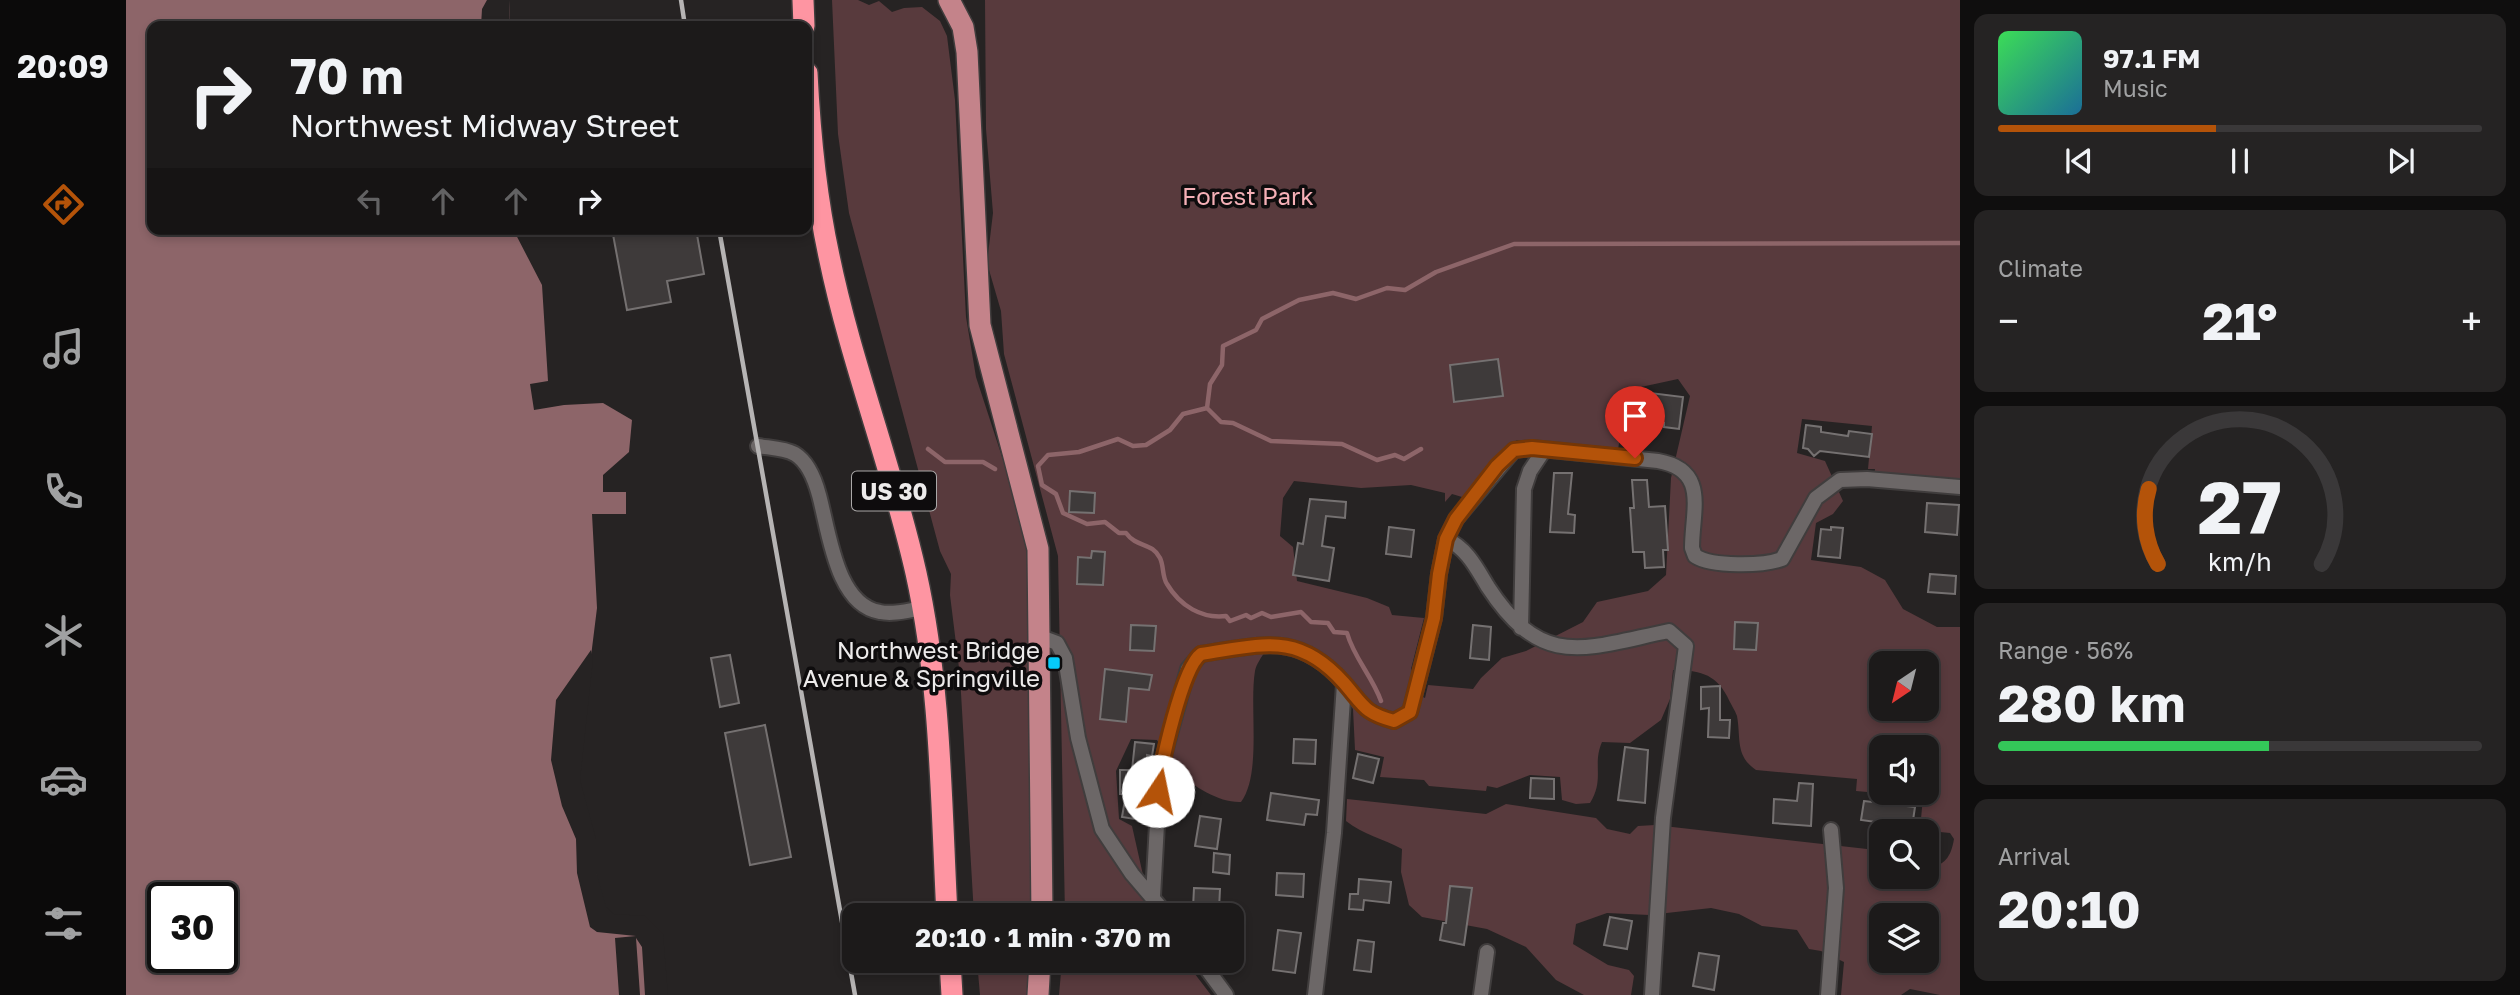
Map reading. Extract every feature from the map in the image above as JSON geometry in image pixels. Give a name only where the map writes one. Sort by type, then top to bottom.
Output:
[{"type":"highway","points":[[803,0],[804,21]]},
{"type":"highway","name":"US 30","points":[[812,144],[829,259],[906,534],[923,608],[939,749],[946,903]]},
{"type":"highway","points":[[951,973],[952,995]]},
{"type":"main road","points":[[948,0],[963,27],[967,52]]},
{"type":"main road","points":[[970,0],[967,52],[978,310],[1039,557],[1042,903]]},
{"type":"main road","points":[[1038,995],[1039,973]]},
{"type":"street","points":[[758,446],[792,452],[810,471],[818,489],[843,582],[857,602],[873,611],[884,613],[923,608]]},
{"type":"street","points":[[1153,897],[1160,770],[1188,669],[1194,659],[1201,654],[1271,644],[1304,650],[1329,666],[1372,715],[1394,721],[1410,712],[1434,618],[1446,539],[1456,519],[1514,450],[1544,450],[1658,461],[1682,470],[1689,476],[1695,492],[1692,548],[1695,556],[1711,562],[1766,564],[1782,559],[1816,498],[1840,480],[1867,479],[1960,487]]},
{"type":"street","points":[[1521,628],[1524,489],[1530,471],[1544,450]]},
{"type":"street","points":[[1446,539],[1455,542],[1468,555],[1499,603],[1521,628],[1542,642],[1567,648],[1587,648],[1669,631],[1686,646],[1663,818],[1652,995]]},
{"type":"street","points":[[1041,637],[1056,643],[1065,658],[1078,738],[1102,829],[1132,874],[1158,903]]},
{"type":"street","points":[[1315,995],[1334,833],[1344,684]]},
{"type":"street","points":[[1828,995],[1836,888],[1831,830]]},
{"type":"street","points":[[1481,995],[1487,952]]},
{"type":"street","points":[[1210,973],[1226,995]]},
{"type":"green space","points":[[832,0],[858,0],[869,5],[879,1],[892,12],[922,7],[940,21],[947,36],[955,100],[966,317],[976,377],[1024,524],[1029,571],[1036,903],[973,903],[960,676],[950,595],[951,574],[940,551],[849,213],[838,134]]},
{"type":"green space","name":"Forest Park","points":[[985,0],[1960,0],[1960,491],[1874,476],[1875,469],[1868,469],[1872,426],[1802,419],[1797,453],[1825,461],[1843,501],[1833,514],[1816,523],[1811,560],[1861,567],[1885,580],[1903,609],[1937,627],[1960,627],[1960,995],[1940,995],[1910,989],[1901,995],[1841,995],[1844,962],[1821,951],[1809,949],[1797,930],[1762,926],[1739,914],[1711,908],[1649,915],[1607,913],[1576,924],[1573,944],[1608,965],[1629,970],[1634,976],[1631,995],[1584,995],[1556,980],[1526,947],[1487,929],[1422,917],[1409,905],[1401,872],[1402,849],[1346,821],[1347,799],[1486,814],[1506,804],[1596,818],[1607,829],[1630,834],[1638,826],[1655,825],[1869,849],[1869,889],[1939,889],[1939,864],[1951,851],[1954,839],[1950,833],[1939,832],[1939,819],[1921,819],[1922,805],[1939,805],[1939,735],[1869,735],[1869,792],[1856,791],[1857,779],[1756,770],[1749,765],[1742,753],[1737,716],[1722,688],[1704,674],[1690,671],[1673,670],[1670,699],[1661,720],[1630,743],[1602,742],[1598,758],[1597,787],[1590,803],[1576,804],[1562,800],[1560,777],[1530,775],[1497,788],[1487,786],[1486,791],[1429,786],[1424,780],[1380,777],[1384,757],[1355,750],[1353,709],[1321,668],[1301,655],[1265,651],[1255,671],[1253,757],[1247,790],[1241,802],[1216,797],[1192,783],[1172,765],[1157,740],[1131,739],[1116,771],[1119,819],[1132,826],[1149,903],[1065,903],[1058,556],[1004,354],[1001,311],[987,263],[993,213],[986,129]],"holes":[[[1678,379],[1690,396],[1671,478],[1666,575],[1648,591],[1597,602],[1583,622],[1526,651],[1502,658],[1473,689],[1428,685],[1425,698],[1421,696],[1411,669],[1424,618],[1392,615],[1389,607],[1367,598],[1297,581],[1293,547],[1280,536],[1283,498],[1294,481],[1361,488],[1411,485],[1445,493],[1445,502],[1452,494],[1462,497],[1501,451],[1517,440],[1618,450],[1627,390]]]},
{"type":"green space","points":[[978,973],[1033,973],[1031,995],[980,995]]},
{"type":"green space","points":[[1061,973],[1194,973],[1211,995],[1059,995]]},
{"type":"shaded area","points":[[126,0],[510,0],[509,21],[147,21],[147,235],[516,235],[542,285],[548,381],[530,384],[534,410],[603,403],[632,420],[629,452],[603,475],[603,492],[626,492],[626,514],[592,514],[597,608],[576,777],[603,908],[609,915],[629,919],[665,995],[126,995]]},
{"type":"pier","points":[[487,0],[510,0],[509,21],[481,21],[482,9]]},
{"type":"pier","points":[[591,650],[593,659],[580,780],[596,839],[596,872],[606,907],[614,914],[645,916],[663,934],[668,995],[645,995],[642,947],[636,938],[640,995],[619,995],[615,938],[636,936],[597,932],[590,927],[577,873],[576,839],[562,806],[551,760],[556,700]]},
{"type":"building","points":[[613,235],[697,235],[704,274],[667,281],[671,302],[627,310]]},
{"type":"building","points":[[1498,359],[1503,396],[1454,402],[1450,365]]},
{"type":"building","points":[[1634,391],[1683,397],[1679,429],[1664,427],[1664,423],[1655,422],[1651,411],[1632,408]]},
{"type":"building","points":[[1806,425],[1821,427],[1821,432],[1848,436],[1849,431],[1872,434],[1869,457],[1820,451],[1814,456],[1808,449],[1803,448]]},
{"type":"building","points":[[1554,473],[1572,473],[1568,514],[1575,515],[1574,533],[1550,532]]},
{"type":"building","points":[[1632,480],[1647,480],[1649,507],[1665,506],[1668,550],[1663,550],[1664,567],[1645,568],[1644,552],[1633,552],[1630,508],[1634,508]]},
{"type":"building","points":[[1070,491],[1095,493],[1094,513],[1069,512]]},
{"type":"building","points":[[1310,499],[1346,502],[1345,518],[1326,516],[1322,546],[1334,548],[1329,581],[1293,575],[1298,543],[1303,544]]},
{"type":"building","points":[[1927,503],[1959,505],[1957,535],[1925,532]]},
{"type":"building","points":[[1389,527],[1414,530],[1411,557],[1386,554]]},
{"type":"building","points":[[1831,527],[1843,528],[1840,558],[1818,556],[1821,529],[1831,530]]},
{"type":"building","points":[[1092,551],[1105,552],[1103,585],[1077,584],[1078,557],[1091,558]]},
{"type":"building","points":[[1930,574],[1956,576],[1955,594],[1928,592]]},
{"type":"building","points":[[1735,622],[1758,623],[1756,650],[1734,649]]},
{"type":"building","points":[[1131,625],[1156,626],[1154,651],[1130,650]]},
{"type":"building","points":[[1473,625],[1491,627],[1489,660],[1470,658]]},
{"type":"building","points":[[730,655],[739,703],[720,707],[711,658]]},
{"type":"building","points":[[1105,669],[1152,675],[1149,690],[1129,688],[1126,722],[1100,719]]},
{"type":"building","points":[[1720,686],[1720,720],[1730,720],[1729,738],[1708,737],[1709,708],[1701,709],[1701,687]]},
{"type":"building","points":[[765,725],[791,857],[750,865],[725,733]]},
{"type":"building","points":[[1294,739],[1316,740],[1315,764],[1293,763]]},
{"type":"building","points":[[1135,742],[1154,744],[1152,756],[1147,755],[1148,821],[1122,817],[1126,794],[1120,794],[1120,770],[1132,770]]},
{"type":"building","points":[[1625,747],[1648,750],[1645,803],[1618,800]]},
{"type":"building","points":[[1358,754],[1379,759],[1373,783],[1353,778]]},
{"type":"building","points":[[1531,778],[1554,779],[1554,799],[1530,798]]},
{"type":"building","points":[[1799,783],[1813,784],[1811,826],[1773,823],[1774,799],[1797,801]]},
{"type":"building","points":[[1271,793],[1319,800],[1317,815],[1306,814],[1304,825],[1267,820]]},
{"type":"building","points":[[1864,801],[1869,802],[1869,805],[1915,807],[1913,819],[1861,820]]},
{"type":"building","points":[[1200,816],[1221,819],[1217,849],[1195,846]]},
{"type":"building","points":[[1214,853],[1230,855],[1229,874],[1213,872]]},
{"type":"building","points":[[1277,873],[1304,874],[1303,897],[1276,895]]},
{"type":"building","points":[[1359,879],[1391,882],[1389,903],[1364,900],[1363,910],[1349,909],[1350,894],[1358,894]]},
{"type":"building","points":[[1450,886],[1472,888],[1464,945],[1440,940],[1443,923],[1446,923]]},
{"type":"building","points":[[1194,888],[1220,889],[1219,903],[1193,903]]},
{"type":"building","points":[[1610,917],[1632,921],[1627,949],[1604,945]]},
{"type":"building","points":[[1278,930],[1301,933],[1295,973],[1273,970]]},
{"type":"building","points":[[1358,940],[1374,942],[1371,972],[1354,970]]},
{"type":"building","points":[[1699,953],[1719,956],[1714,990],[1693,986]]},
{"type":"waterway","points":[[1207,408],[1210,384],[1222,365],[1223,346],[1256,330],[1262,319],[1299,300],[1333,293],[1356,299],[1387,288],[1405,290],[1436,272],[1514,244],[1960,243]]},
{"type":"waterway","points":[[1207,408],[1183,414],[1170,430],[1146,445],[1133,446],[1118,439],[1079,452],[1048,455],[1038,466],[1042,485],[1056,494],[1063,513],[1087,524],[1105,522],[1119,533],[1126,533],[1135,541],[1153,549],[1160,558],[1164,578],[1172,592],[1185,605],[1200,613],[1226,616],[1230,621],[1246,615],[1251,618],[1262,613],[1271,617],[1301,612],[1311,622],[1328,623],[1334,632],[1347,633],[1381,701]]},
{"type":"waterway","points":[[1207,408],[1221,422],[1233,423],[1271,441],[1342,444],[1377,460],[1395,455],[1404,459],[1421,449]]},
{"type":"waterway","points":[[928,449],[945,462],[983,462],[995,469]]},
{"type":"railway","points":[[681,0],[684,21]]},
{"type":"railway","points":[[720,235],[855,995]]},
{"type":"place","name":"Northwest Bridge Avenue & Springville","points":[[1054,663]]},
{"type":"route","points":[[1158,791],[1160,770],[1188,669],[1201,654],[1271,644],[1304,650],[1329,666],[1372,715],[1394,721],[1410,712],[1434,618],[1446,539],[1456,519],[1497,466],[1514,450],[1532,448],[1635,458]]}]
